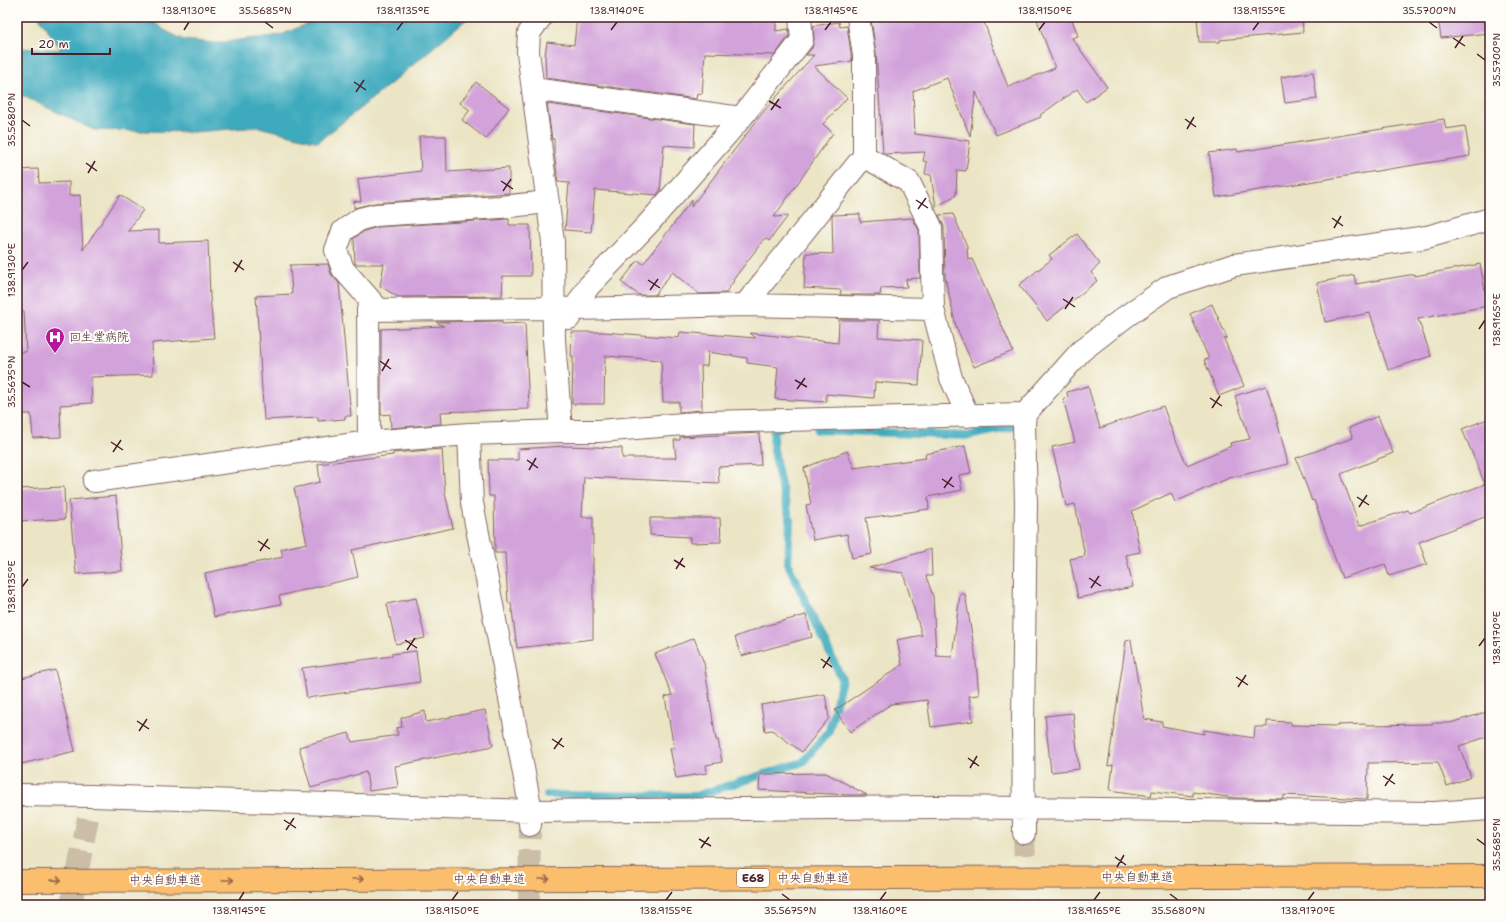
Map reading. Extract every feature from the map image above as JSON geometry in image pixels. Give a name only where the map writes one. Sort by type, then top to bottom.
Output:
[{"type":"highway","name":"中央自動車道","points":[[17,881],[1490,876]]},
{"type":"street","points":[[541,17],[529,33],[528,52],[553,242],[564,308],[554,340],[561,430]]},
{"type":"street","points":[[564,308],[588,287],[648,224],[741,118],[802,40],[800,17]]},
{"type":"street","points":[[745,305],[864,156],[864,55],[858,17]]},
{"type":"street","points":[[533,88],[741,118]]},
{"type":"street","points":[[864,156],[910,182],[932,227],[933,309],[951,378],[968,416]]},
{"type":"street","points":[[379,310],[343,269],[336,250],[343,231],[360,219],[376,215],[500,207],[548,202]]},
{"type":"street","points":[[1024,833],[1025,808],[1023,723],[1026,503],[1025,414],[1081,351],[1125,317],[1168,287],[1234,265],[1427,236],[1490,219]]},
{"type":"street","points":[[369,442],[368,310],[745,305],[933,309]]},
{"type":"street","points":[[94,481],[369,442],[469,434],[561,430],[599,431],[708,422],[1025,414]]},
{"type":"street","points":[[469,434],[472,503],[503,661],[530,818]]},
{"type":"street","points":[[17,795],[91,805],[530,818],[935,807],[1426,812],[1490,809]]},
{"type":"water","points":[[39,17],[147,17],[164,30],[184,40],[215,43],[281,35],[323,17],[469,17],[394,81],[318,142],[259,127],[193,132],[94,130],[17,93],[17,48],[61,50]]},
{"type":"building","points":[[577,17],[719,17],[719,19],[776,20],[776,31],[789,29],[789,36],[775,55],[705,53],[702,94],[697,93],[696,99],[546,78],[545,55],[547,42],[574,45]]},
{"type":"building","points":[[880,17],[982,17],[1008,87],[1055,68],[1036,17],[1071,17],[1078,36],[1072,38],[1107,87],[1086,102],[1077,89],[1040,115],[1041,117],[996,135],[976,92],[970,136],[947,78],[913,91],[915,134],[970,141],[966,171],[957,170],[956,195],[936,207],[931,175],[925,174],[927,162],[923,161],[925,152],[885,154],[883,152],[876,53],[871,19]]},
{"type":"building","points":[[1197,17],[1302,17],[1303,32],[1220,40],[1220,42],[1199,42]]},
{"type":"building","points":[[1438,17],[1490,17],[1490,33],[1441,38]]},
{"type":"building","points":[[839,22],[840,27],[847,26],[852,61],[814,66],[847,98],[823,124],[833,133],[774,217],[788,216],[769,241],[765,238],[725,293],[699,294],[672,272],[655,295],[639,295],[621,282],[638,260],[643,264],[692,200],[691,207],[764,111],[814,55],[806,55],[812,48],[814,39],[813,26]]},
{"type":"building","points":[[1313,72],[1317,99],[1285,103],[1281,77]]},
{"type":"building","points":[[476,82],[509,108],[486,139],[462,120],[470,110],[460,103]]},
{"type":"building","points":[[547,104],[695,124],[694,147],[664,145],[660,191],[657,195],[595,190],[591,232],[565,230],[569,183],[558,182],[554,139],[552,139]]},
{"type":"building","points":[[1444,119],[1446,129],[1465,126],[1470,156],[1216,197],[1209,153],[1237,149],[1238,152]]},
{"type":"building","points":[[419,136],[446,136],[447,172],[509,168],[509,193],[375,203],[354,208],[354,201],[361,202],[358,179],[421,171]]},
{"type":"building","points":[[38,169],[39,183],[69,182],[69,196],[80,195],[83,250],[120,195],[143,210],[128,231],[159,230],[159,243],[208,241],[210,297],[214,338],[152,343],[153,375],[91,377],[92,403],[60,405],[61,437],[33,438],[31,414],[17,414],[17,352],[26,352],[24,311],[17,312],[17,170]]},
{"type":"building","points":[[860,214],[860,222],[912,218],[919,230],[920,278],[906,279],[907,287],[881,288],[880,295],[840,295],[841,290],[804,288],[806,253],[833,254],[832,216]]},
{"type":"building","points":[[953,214],[967,246],[968,260],[972,259],[1013,351],[974,367],[956,327],[945,277],[944,227],[939,215]]},
{"type":"building","points":[[509,219],[509,225],[530,225],[531,276],[503,276],[502,296],[398,297],[380,286],[384,264],[355,264],[354,238],[365,231],[378,227]]},
{"type":"building","points":[[1077,234],[1100,264],[1091,272],[1097,281],[1047,321],[1019,285],[1052,259],[1049,255]]},
{"type":"building","points":[[328,264],[331,274],[339,283],[351,416],[345,416],[345,419],[318,421],[318,417],[264,420],[256,296],[292,294],[290,265]]},
{"type":"building","points":[[1480,264],[1488,306],[1418,319],[1431,356],[1388,370],[1370,313],[1325,322],[1317,283],[1354,275],[1356,284],[1415,274],[1415,276]]},
{"type":"building","points":[[1212,304],[1227,338],[1224,339],[1244,386],[1219,396],[1204,360],[1209,359],[1190,314]]},
{"type":"building","points":[[839,320],[879,320],[878,337],[922,340],[919,385],[875,382],[874,398],[826,394],[826,402],[775,399],[778,367],[747,363],[747,358],[708,352],[707,366],[701,366],[702,410],[679,412],[679,402],[663,402],[661,360],[605,356],[604,404],[572,404],[572,332],[603,332],[679,338],[680,332],[756,338],[750,333],[838,343]]},
{"type":"building","points":[[502,321],[502,324],[525,323],[529,409],[440,412],[441,424],[391,428],[390,414],[381,415],[381,329],[444,326],[436,322]]},
{"type":"building","points":[[1088,386],[1100,428],[1163,406],[1187,465],[1231,446],[1230,443],[1250,439],[1235,396],[1266,386],[1275,413],[1288,464],[1229,478],[1175,502],[1171,493],[1132,511],[1140,552],[1126,555],[1133,587],[1078,598],[1070,559],[1085,556],[1075,504],[1066,506],[1052,447],[1075,442],[1063,399],[1068,398],[1067,392]]},
{"type":"building","points":[[1378,416],[1393,453],[1341,474],[1359,526],[1408,510],[1410,513],[1485,484],[1462,429],[1490,418],[1490,515],[1419,542],[1427,564],[1389,576],[1385,564],[1342,578],[1314,500],[1312,501],[1296,458],[1353,438],[1349,428]]},
{"type":"building","points":[[759,433],[761,465],[718,467],[719,483],[584,477],[582,517],[593,517],[593,639],[517,648],[511,603],[508,603],[505,553],[495,553],[494,496],[489,496],[488,460],[518,460],[518,449],[565,446],[622,448],[622,458],[676,458],[674,440],[680,440],[680,437]]},
{"type":"building","points":[[965,446],[971,473],[959,475],[962,490],[928,497],[929,509],[866,518],[872,554],[852,558],[847,534],[813,540],[806,505],[811,504],[804,468],[847,451],[854,468],[926,458],[925,454]]},
{"type":"building","points":[[442,449],[445,493],[453,528],[352,550],[358,577],[279,596],[281,604],[214,617],[205,573],[283,557],[281,549],[307,543],[294,488],[320,482],[318,464],[393,455],[393,453]]},
{"type":"building","points":[[64,487],[65,519],[17,521],[17,489]]},
{"type":"building","points":[[116,496],[122,571],[76,574],[69,500]]},
{"type":"building","points":[[650,518],[720,518],[721,542],[690,543],[690,537],[650,535]]},
{"type":"building","points":[[931,549],[932,576],[926,576],[933,596],[936,656],[952,657],[960,594],[965,594],[975,653],[979,695],[969,696],[973,721],[931,727],[927,700],[891,704],[850,732],[835,710],[902,665],[897,640],[922,635],[903,573],[869,568]]},
{"type":"building","points":[[416,598],[425,638],[396,644],[387,604]]},
{"type":"building","points":[[806,615],[812,637],[741,656],[735,637],[764,626]]},
{"type":"building","points":[[694,638],[704,663],[716,740],[718,740],[722,762],[706,765],[707,773],[676,778],[670,748],[674,748],[665,697],[672,695],[655,654]]},
{"type":"building","points":[[1131,640],[1144,719],[1162,722],[1162,726],[1204,734],[1204,730],[1254,738],[1255,727],[1267,727],[1267,721],[1291,722],[1291,725],[1338,726],[1366,724],[1432,724],[1450,723],[1490,711],[1490,736],[1459,746],[1471,777],[1447,786],[1438,762],[1368,763],[1367,799],[1284,795],[1284,799],[1234,798],[1193,792],[1193,796],[1152,791],[1151,796],[1110,790],[1113,765],[1108,766],[1126,641]]},
{"type":"building","points":[[416,651],[420,682],[307,698],[302,668],[392,656],[391,654]]},
{"type":"building","points":[[55,670],[75,751],[17,765],[17,679]]},
{"type":"building","points":[[825,694],[829,718],[802,752],[772,730],[765,731],[761,705]]},
{"type":"building","points":[[485,710],[493,746],[395,766],[398,787],[369,791],[366,772],[311,788],[299,747],[349,733],[352,742],[398,735],[396,728],[402,727],[401,718],[425,711],[426,722]]},
{"type":"building","points":[[1073,713],[1079,769],[1051,772],[1045,716]]},
{"type":"building","points":[[826,773],[867,795],[759,790],[760,774]]},
{"type":"waterway","points":[[817,430],[968,436],[1022,425]]},
{"type":"waterway","points":[[547,795],[695,796],[803,762],[829,731],[842,679],[788,564],[790,520],[773,445],[774,428],[780,428]]},
{"type":"tunnel","points":[[71,905],[89,813]]},
{"type":"tunnel","points":[[529,905],[530,825]]},
{"type":"tunnel","points":[[1024,833],[1026,905]]},
{"type":"place","name":"回生堂病院","points":[[55,354]]}]
